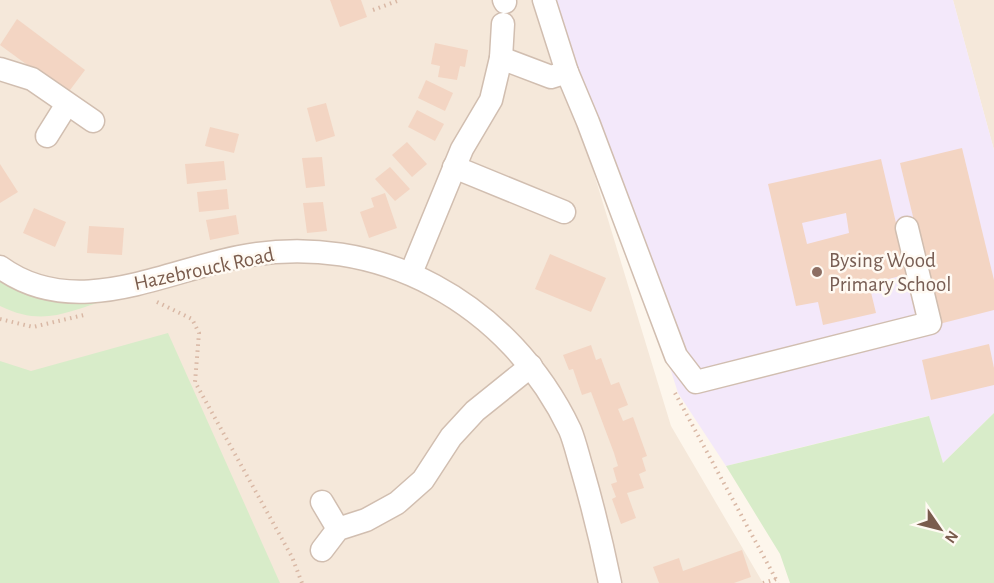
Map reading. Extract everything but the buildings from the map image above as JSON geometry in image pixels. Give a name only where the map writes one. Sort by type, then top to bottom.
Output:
[{"type":"street","points":[[544,0],[567,72],[676,356],[696,382],[930,322],[907,228]]},
{"type":"street","points":[[411,273],[454,167],[491,100],[501,58],[504,8]]},
{"type":"street","points":[[501,58],[551,77],[567,72]]},
{"type":"street","points":[[0,69],[32,79],[93,121]]},
{"type":"street","points":[[47,136],[67,104]]},
{"type":"street","points":[[454,167],[564,212]]},
{"type":"street","name":"Hazebrouck Road","points":[[0,267],[9,274],[43,287],[73,293],[148,283],[240,257],[294,250],[351,254],[411,273],[452,293],[502,335],[531,366],[570,431],[596,516],[610,583]]},
{"type":"street","points":[[322,550],[338,529],[366,520],[397,503],[423,480],[451,437],[475,411],[531,366]]},
{"type":"street","points":[[322,502],[338,529]]},
{"type":"path","points":[[373,10],[400,0]]},
{"type":"path","points":[[148,283],[158,305],[174,308],[192,319],[200,333],[195,382],[292,557],[303,583]]},
{"type":"path","points":[[763,583],[776,579]]},
{"type":"shaded area","points":[[0,0],[541,0],[671,426],[763,583],[0,583]]},
{"type":"shaded area","name":"Bysing Wood Primary School","points":[[554,0],[953,0],[994,150],[994,413],[943,463],[928,416],[726,466],[678,393]]},
{"type":"shaded area","points":[[953,0],[994,0],[994,150]]},
{"type":"green space","points":[[0,279],[28,294],[109,299],[55,315],[29,316],[0,306]]},
{"type":"green space","points":[[168,333],[280,583],[0,583],[0,361],[31,371]]},
{"type":"green space","points":[[994,413],[994,583],[790,583],[780,554],[726,466],[929,416],[943,463]]},
{"type":"place","name":"Bysing Wood Primary School","points":[[817,272]]}]
